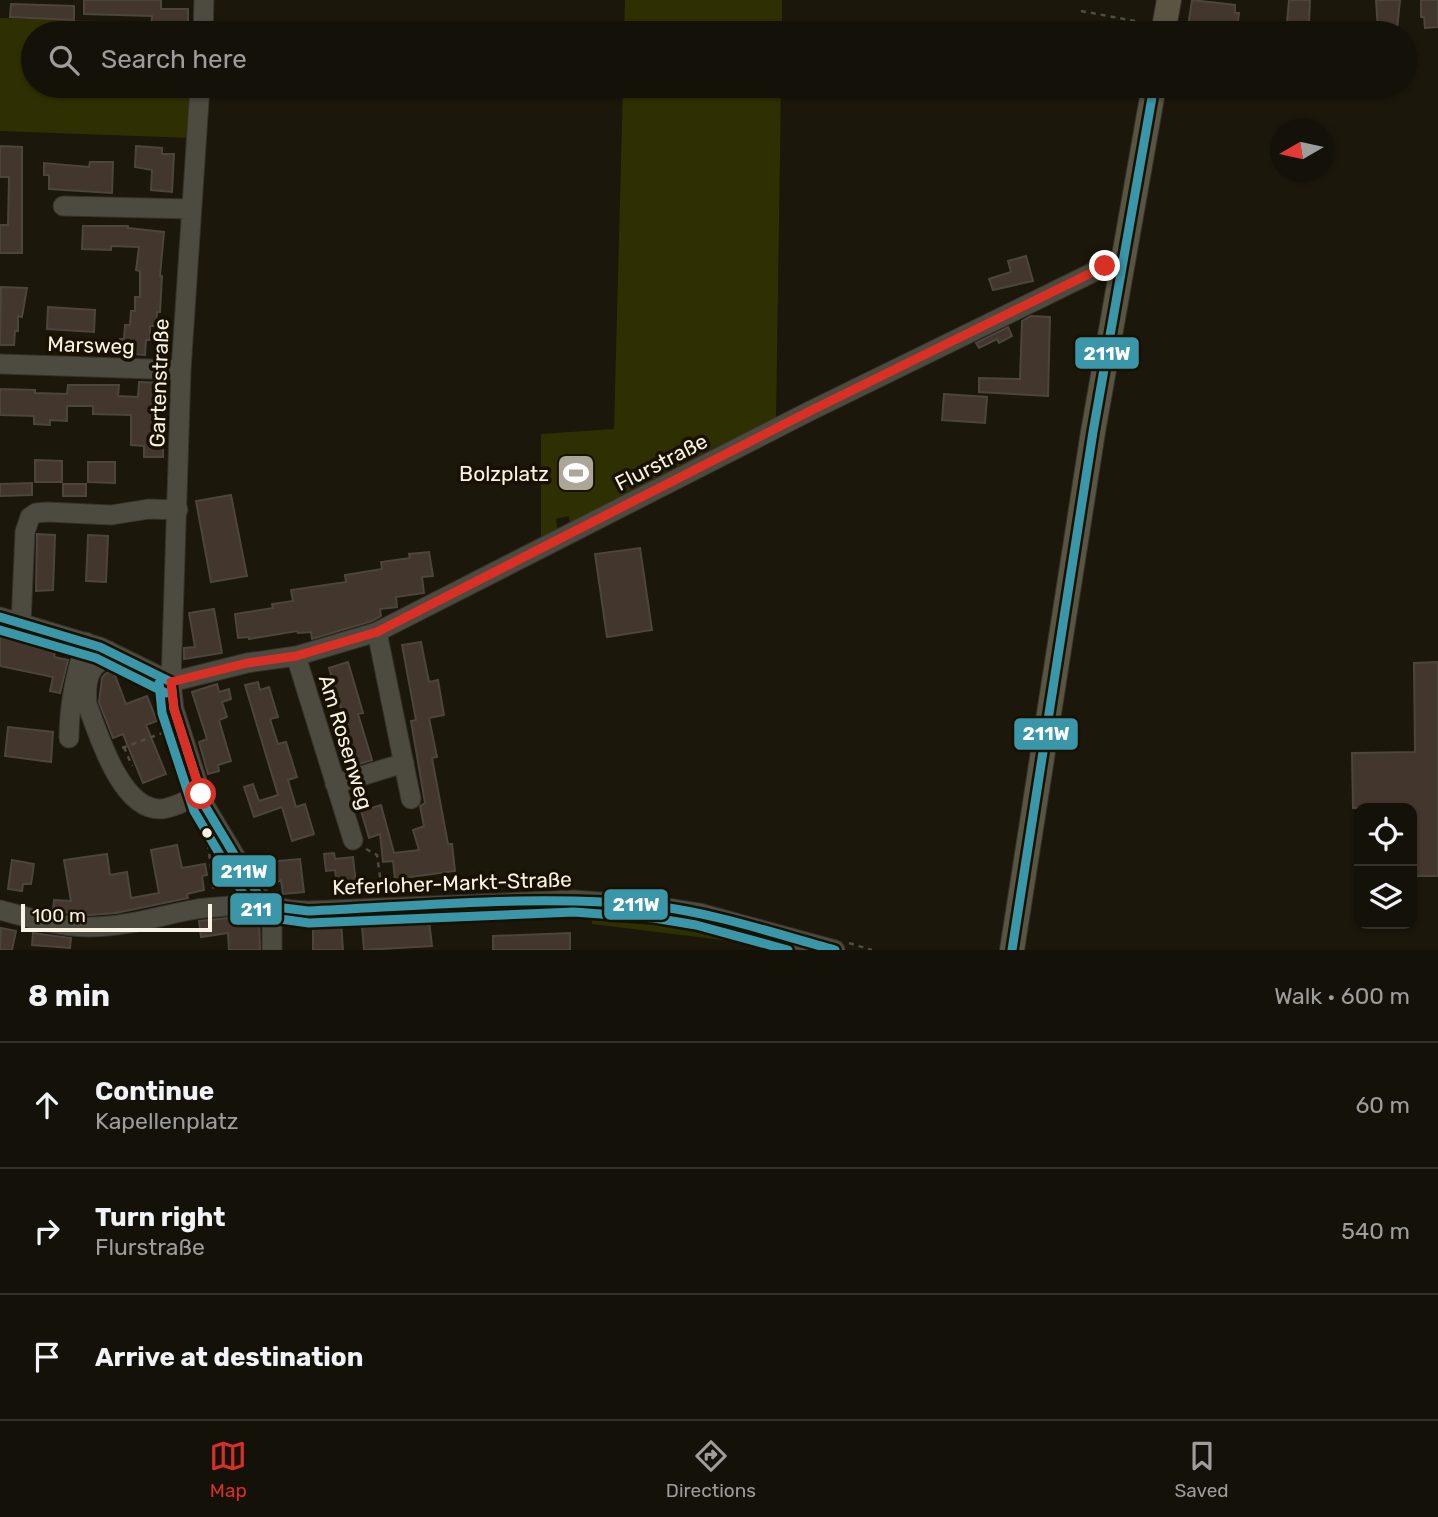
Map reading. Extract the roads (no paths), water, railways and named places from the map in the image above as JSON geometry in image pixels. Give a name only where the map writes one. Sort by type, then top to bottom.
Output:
[{"type":"main road","points":[[1158,21],[1169,0]]},
{"type":"main road","points":[[1012,950],[1086,431],[1094,384],[1122,269],[1152,98]]},
{"type":"street","points":[[204,0],[204,21]]},
{"type":"street","name":"Gartenstraße","points":[[199,98],[181,370],[171,682],[179,727],[209,814],[268,902]]},
{"type":"street","points":[[63,206],[191,209]]},
{"type":"street","name":"Flurstraße","points":[[171,682],[247,663],[296,656],[377,632],[808,412],[1105,266],[1122,269]]},
{"type":"street","name":"Marsweg","points":[[0,364],[181,370]]},
{"type":"street","points":[[21,623],[25,532],[30,517],[36,513],[47,512],[111,514],[149,509],[178,510]]},
{"type":"street","points":[[0,617],[86,642],[171,682]]},
{"type":"street","points":[[377,632],[411,799]]},
{"type":"street","points":[[68,738],[69,708],[75,676],[86,642]]},
{"type":"street","points":[[109,651],[106,658],[92,671],[86,696],[112,771],[149,807],[171,807],[201,794]]},
{"type":"street","name":"Am Rosenweg","points":[[296,656],[353,840]]},
{"type":"street","points":[[335,784],[404,763]]},
{"type":"street","name":"Keferloher-Markt-Straße","points":[[0,910],[48,923],[90,927],[145,921],[216,906],[251,902],[268,902],[308,911],[574,900],[615,902],[698,913],[835,950]]},
{"type":"street","points":[[268,902],[272,916],[272,950]]},
{"type":"place","name":"Bolzplatz","points":[[576,473]]}]
